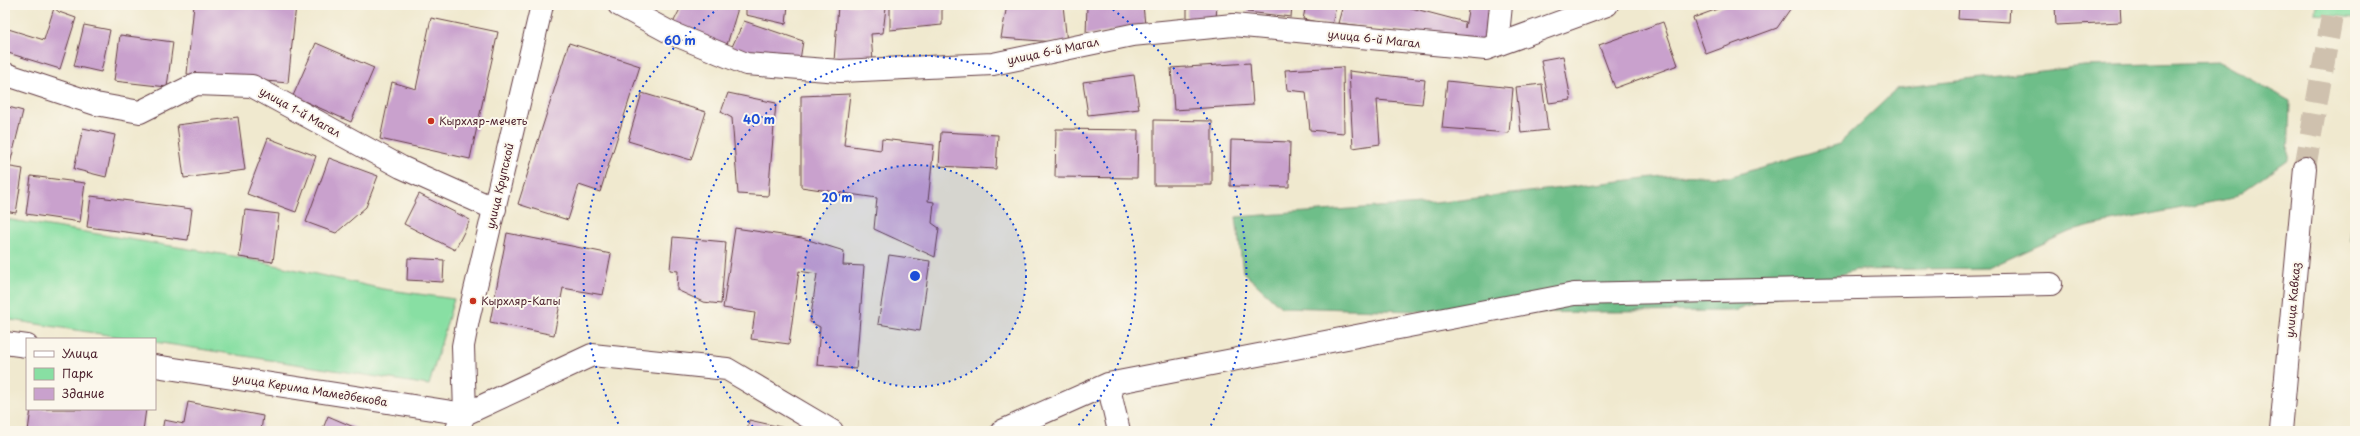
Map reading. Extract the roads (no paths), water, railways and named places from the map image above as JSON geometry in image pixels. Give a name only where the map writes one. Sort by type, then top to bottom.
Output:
[{"type":"main road","name":"улица Крупской","points":[[461,422],[463,346],[468,320],[542,5]]},
{"type":"main road","name":"улица 6-й Магал","points":[[619,5],[671,32],[746,64],[840,71],[993,64],[1132,35],[1233,25],[1452,47],[1486,49],[1607,5]]},
{"type":"main road","points":[[1497,45],[1501,5]]},
{"type":"main road","name":"улица 1-й Магал","points":[[5,74],[96,104],[140,112],[196,84],[252,86],[401,167],[495,209]]},
{"type":"main road","name":"улица Кавказ","points":[[2281,431],[2305,168]]},
{"type":"main road","points":[[1002,431],[1108,384],[1574,294],[2051,284]]},
{"type":"main road","points":[[5,343],[26,346]]},
{"type":"main road","points":[[461,422],[592,355],[728,370],[832,431]]},
{"type":"main road","name":"улица Керима Мамедбекова","points":[[156,366],[461,422]]},
{"type":"main road","points":[[1108,384],[1120,431]]},
{"type":"tunnel","points":[[2305,168],[2334,5]]},
{"type":"place","name":"Кырхляр-мечеть","points":[[431,121]]},
{"type":"place","name":"Кырхляр-Капы","points":[[473,301]]}]
